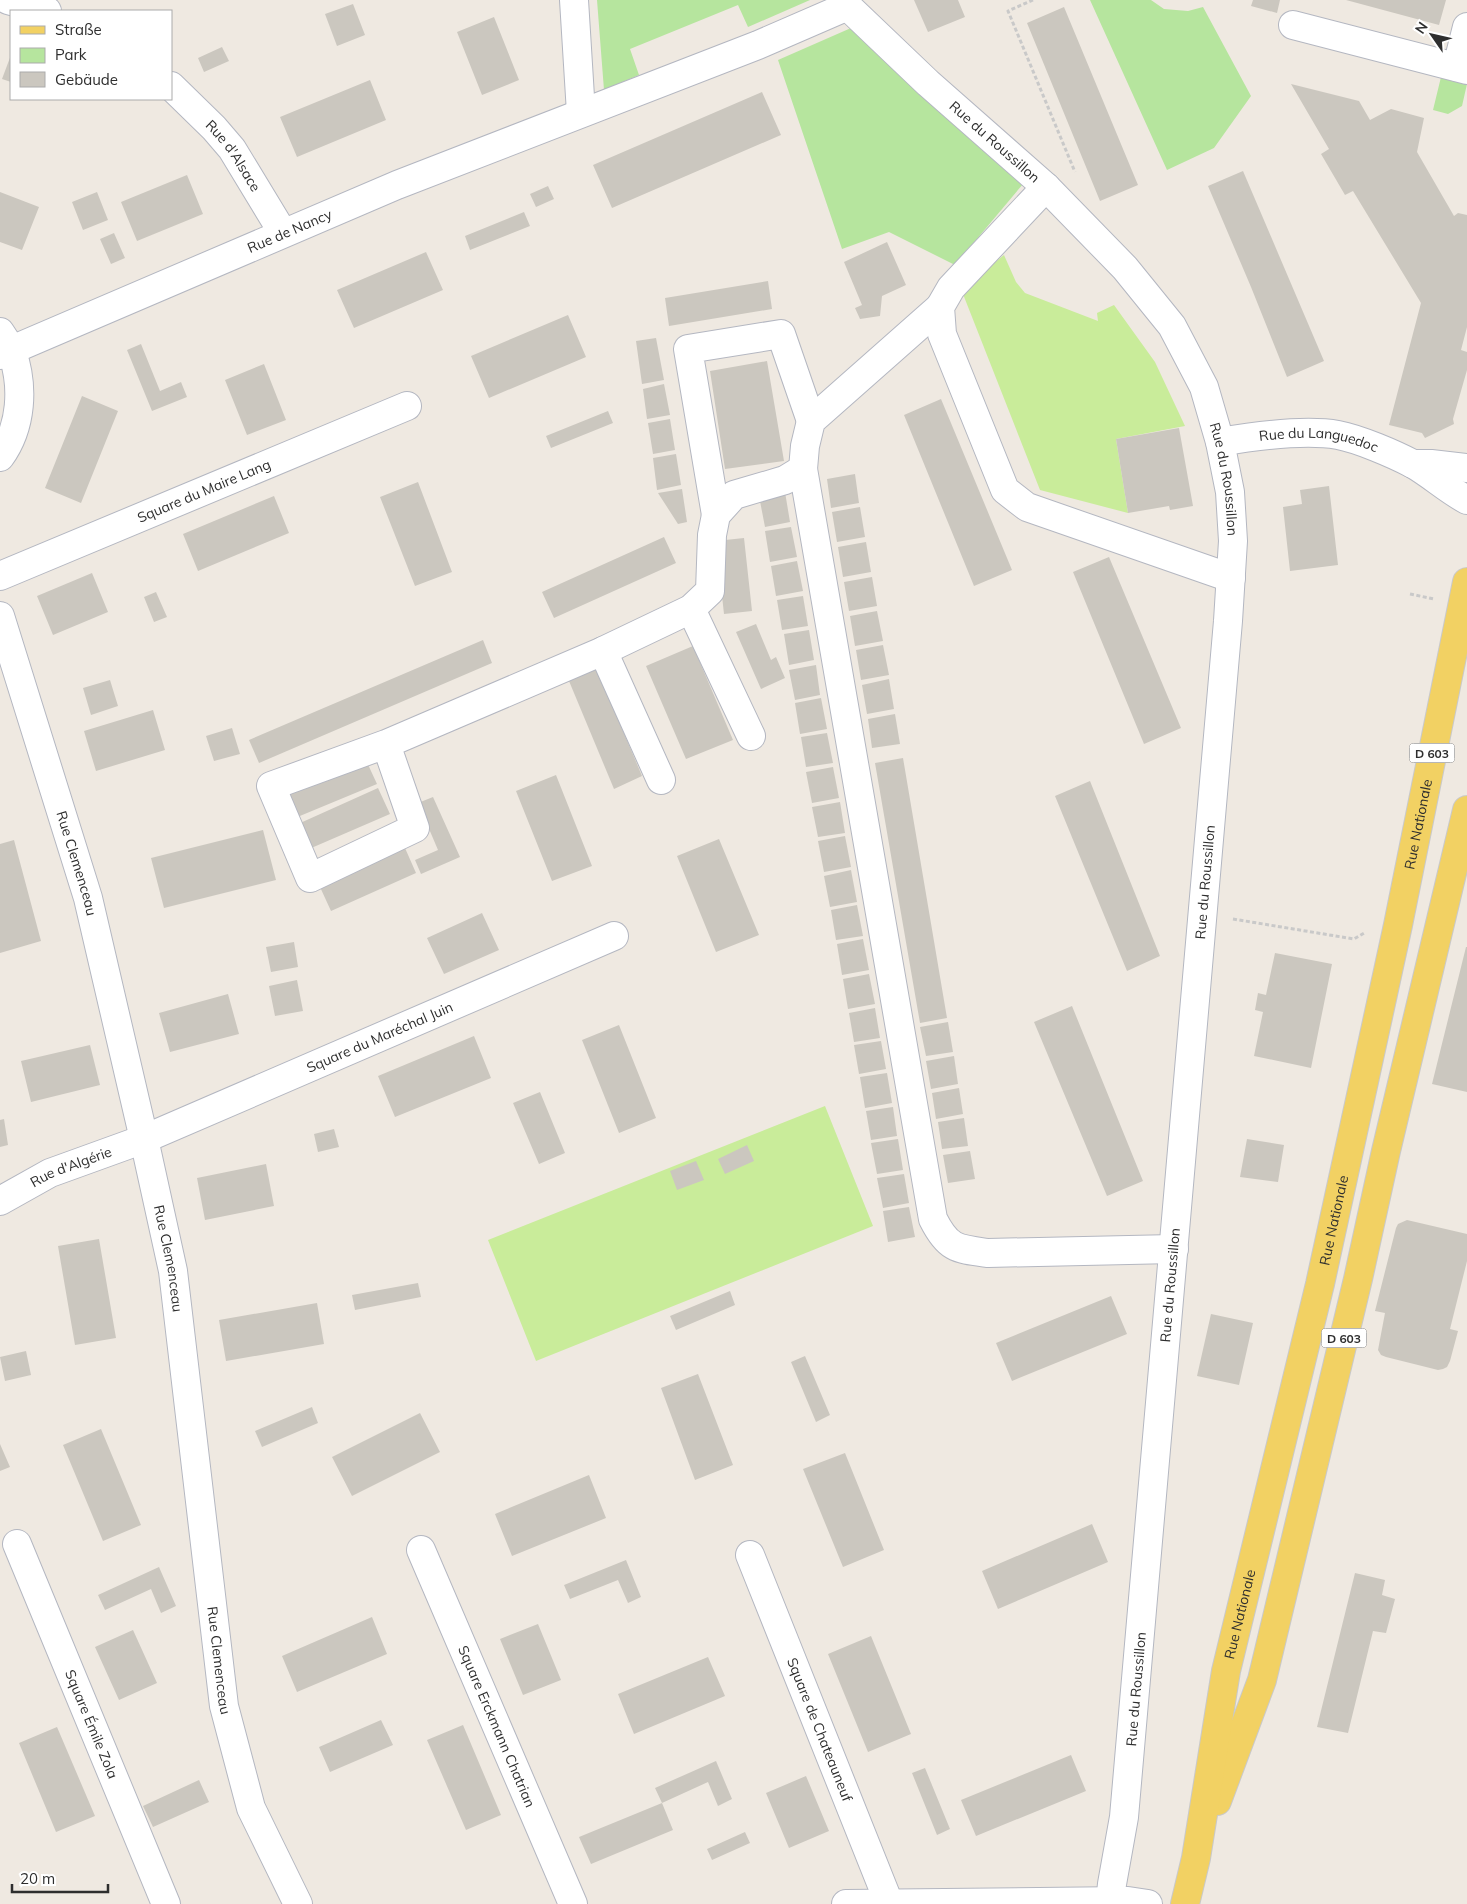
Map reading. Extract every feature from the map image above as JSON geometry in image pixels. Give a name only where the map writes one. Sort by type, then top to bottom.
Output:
[{"type":"main road","name":"Rue Nationale","points":[[1185,1904],[1196,1858],[1226,1670],[1320,1284],[1398,925],[1467,582]]},
{"type":"main road","name":"Rue Nationale","points":[[1196,1858],[1262,1680],[1356,1289],[1386,1151],[1467,810]]},
{"type":"street","points":[[8,0],[43,10]]},
{"type":"street","points":[[574,0],[581,113]]},
{"type":"street","name":"Rue du Roussillon","points":[[581,113],[648,89],[758,45],[845,3],[928,82],[1046,187],[1125,268],[1172,326],[1204,387],[1220,442],[1230,492],[1233,541],[1231,578],[1124,1817],[1110,1902]]},
{"type":"street","points":[[1294,25],[1462,69],[1467,27]]},
{"type":"street","name":"Rue d'Alsace","points":[[172,87],[209,122],[232,149],[283,234]]},
{"type":"street","name":"Rue de Nancy","points":[[4,346],[283,234],[397,185],[581,113]]},
{"type":"street","points":[[1046,187],[951,288],[940,307],[812,421],[805,446],[803,470],[933,1219],[942,1237],[960,1249],[988,1253],[1174,1249]]},
{"type":"street","points":[[940,307],[942,334],[1005,490],[1027,507],[1231,578]]},
{"type":"street","points":[[386,744],[414,828],[310,878],[271,786],[386,744],[603,651],[691,609],[710,590],[712,535],[716,515],[688,348],[781,334],[812,421]]},
{"type":"street","points":[[0,457],[6,449],[18,417],[20,383],[4,346]]},
{"type":"street","name":"Square du Maire Lang","points":[[0,576],[407,406]]},
{"type":"street","name":"Rue du Languedoc","points":[[1220,442],[1252,437],[1314,433],[1339,435],[1413,464],[1449,490],[1467,500]]},
{"type":"street","name":"Rue du Languedoc","points":[[1413,464],[1467,468]]},
{"type":"street","points":[[716,515],[734,495],[785,480],[803,470]]},
{"type":"street","points":[[691,609],[751,736]]},
{"type":"street","name":"Rue Clemenceau","points":[[0,616],[88,898],[144,1139],[174,1281],[224,1706],[251,1808],[298,1904]]},
{"type":"street","points":[[603,651],[661,780]]},
{"type":"street","name":"Square du Maréchal Juin","points":[[144,1139],[614,936]]},
{"type":"street","name":"Rue d'Algérie","points":[[0,1201],[50,1173],[144,1139]]},
{"type":"street","name":"Square Émile Zola","points":[[18,1544],[166,1904]]},
{"type":"street","name":"Square Erckmann Chatrian","points":[[420,1550],[573,1904]]},
{"type":"street","name":"Square de Chateauneuf","points":[[750,1555],[889,1903]]},
{"type":"street","points":[[846,1904],[1128,1901],[1148,1904]]},
{"type":"path","points":[[1033,0],[1008,11],[1077,176]]},
{"type":"path","points":[[1410,594],[1441,601]]},
{"type":"path","points":[[1202,916],[1354,939],[1367,932],[1371,926]]},
{"type":"green space","points":[[597,0],[810,0],[748,27],[738,5],[630,49],[639,75],[604,90]]},
{"type":"green space","points":[[1090,0],[1151,0],[1164,9],[1188,11],[1203,7],[1251,96],[1214,148],[1167,170]]},
{"type":"green space","points":[[851,28],[1023,184],[955,265],[889,232],[842,249],[778,60]]},
{"type":"green space","points":[[1441,77],[1467,84],[1462,106],[1448,114],[1433,110]]},
{"type":"green space","points":[[1004,255],[1016,282],[1025,293],[1098,321],[1097,313],[1114,305],[1155,362],[1185,426],[1116,439],[1128,513],[1040,490],[961,289]]},
{"type":"green space","points":[[825,1106],[873,1226],[536,1361],[488,1240]]},
{"type":"building","points":[[914,0],[958,0],[965,17],[928,32]]},
{"type":"building","points":[[1253,0],[1280,0],[1277,13],[1251,6]]},
{"type":"building","points":[[1346,0],[1446,0],[1439,25]]},
{"type":"building","points":[[353,4],[365,35],[337,46],[325,14]]},
{"type":"building","points":[[1064,7],[1138,185],[1100,201],[1027,23]]},
{"type":"building","points":[[494,17],[519,80],[482,95],[457,32]]},
{"type":"building","points":[[222,47],[229,61],[204,72],[198,58]]},
{"type":"building","points":[[10,58],[10,82],[2,79]]},
{"type":"building","points":[[370,80],[386,120],[297,157],[280,117]]},
{"type":"building","points":[[1291,84],[1359,101],[1370,120],[1391,109],[1424,118],[1417,152],[1454,216],[1458,213],[1467,215],[1467,327],[1461,350],[1467,352],[1467,370],[1453,419],[1454,424],[1425,438],[1422,433],[1389,425],[1421,303],[1353,191],[1345,195],[1321,154],[1329,149]]},
{"type":"building","points":[[762,92],[781,135],[612,208],[593,165]]},
{"type":"building","points":[[1243,171],[1324,361],[1287,377],[1208,186]]},
{"type":"building","points":[[187,175],[203,214],[137,241],[121,202]]},
{"type":"building","points":[[548,186],[554,199],[536,207],[530,194]]},
{"type":"building","points":[[0,192],[39,207],[22,250],[0,242]]},
{"type":"building","points":[[97,192],[108,220],[83,230],[72,202]]},
{"type":"building","points":[[524,212],[530,226],[470,250],[465,236]]},
{"type":"building","points":[[114,233],[125,258],[111,264],[100,239]]},
{"type":"building","points":[[887,242],[906,285],[882,296],[880,316],[860,319],[855,308],[862,305],[844,262]]},
{"type":"building","points":[[426,252],[443,290],[354,328],[337,290]]},
{"type":"building","points":[[768,281],[772,309],[669,326],[665,298]]},
{"type":"building","points":[[568,315],[586,357],[489,398],[471,356]]},
{"type":"building","points":[[656,338],[664,380],[642,384],[636,341]]},
{"type":"building","points":[[141,344],[160,391],[181,382],[187,397],[152,411],[127,350]]},
{"type":"building","points":[[767,361],[784,461],[725,469],[710,371]]},
{"type":"building","points":[[264,364],[286,420],[247,435],[225,380]]},
{"type":"building","points":[[664,384],[670,415],[647,419],[643,389]]},
{"type":"building","points":[[82,396],[118,411],[81,503],[45,488]]},
{"type":"building","points":[[941,399],[1012,570],[974,586],[904,415]]},
{"type":"building","points":[[608,411],[613,423],[551,448],[546,436]]},
{"type":"building","points":[[670,419],[675,450],[653,454],[648,423]]},
{"type":"building","points":[[1179,428],[1193,506],[1170,510],[1169,506],[1128,513],[1116,439]]},
{"type":"building","points":[[676,454],[681,485],[657,490],[653,458]]},
{"type":"building","points":[[855,474],[859,503],[831,508],[827,479]]},
{"type":"building","points":[[418,482],[452,572],[415,586],[380,497]]},
{"type":"building","points":[[1329,486],[1338,565],[1290,571],[1283,507],[1302,504],[1300,490]]},
{"type":"building","points":[[682,489],[687,522],[678,524],[658,493]]},
{"type":"building","points":[[785,492],[790,522],[765,527],[759,496]]},
{"type":"building","points":[[274,496],[289,533],[198,571],[183,534]]},
{"type":"building","points":[[860,507],[865,537],[837,542],[832,512]]},
{"type":"building","points":[[791,527],[797,557],[770,562],[765,531]]},
{"type":"building","points":[[664,537],[676,563],[554,618],[542,592]]},
{"type":"building","points":[[744,538],[752,611],[724,614],[716,541]]},
{"type":"building","points":[[866,542],[871,572],[843,577],[838,547]]},
{"type":"building","points":[[1109,557],[1181,728],[1144,744],[1073,572]]},
{"type":"building","points":[[797,561],[803,591],[776,596],[771,566]]},
{"type":"building","points":[[92,573],[108,612],[53,635],[37,596]]},
{"type":"building","points":[[872,577],[877,606],[849,611],[844,582]]},
{"type":"building","points":[[156,592],[167,617],[154,622],[144,597]]},
{"type":"building","points":[[803,596],[808,626],[782,630],[777,600]]},
{"type":"building","points":[[877,611],[883,641],[855,646],[850,616]]},
{"type":"building","points":[[756,624],[771,660],[776,657],[785,678],[761,689],[736,632]]},
{"type":"building","points":[[809,630],[814,660],[789,665],[784,634]]},
{"type":"building","points":[[483,640],[492,663],[259,763],[249,740]]},
{"type":"building","points":[[883,645],[889,675],[861,680],[856,650]]},
{"type":"building","points":[[693,646],[733,740],[686,759],[646,666]]},
{"type":"building","points":[[816,665],[820,695],[795,700],[789,670]]},
{"type":"building","points":[[597,669],[642,776],[614,789],[569,681]]},
{"type":"building","points":[[889,679],[894,709],[867,714],[862,685]]},
{"type":"building","points":[[110,680],[118,706],[91,715],[83,688]]},
{"type":"building","points":[[821,698],[827,729],[800,734],[795,703]]},
{"type":"building","points":[[153,710],[165,750],[96,771],[84,731]]},
{"type":"building","points":[[895,714],[900,744],[872,748],[868,719]]},
{"type":"building","points":[[232,728],[240,754],[214,761],[206,736]]},
{"type":"building","points":[[827,733],[833,763],[806,767],[801,737]]},
{"type":"building","points":[[365,758],[377,784],[295,818],[285,793]]},
{"type":"building","points":[[903,758],[947,1018],[920,1023],[875,763]]},
{"type":"building","points":[[833,767],[839,798],[812,803],[806,772]]},
{"type":"building","points":[[556,775],[592,866],[552,881],[516,791]]},
{"type":"building","points":[[1090,781],[1160,956],[1127,971],[1055,796]]},
{"type":"building","points":[[378,788],[390,814],[309,849],[298,824]]},
{"type":"building","points":[[433,797],[460,857],[421,874],[415,860],[438,850],[418,803]]},
{"type":"building","points":[[840,802],[845,833],[818,837],[812,807]]},
{"type":"building","points":[[263,830],[276,880],[164,908],[151,858]]},
{"type":"building","points":[[845,836],[851,867],[824,872],[818,841]]},
{"type":"building","points":[[719,839],[759,935],[716,952],[677,856]]},
{"type":"building","points":[[14,840],[41,941],[0,953],[0,844]]},
{"type":"building","points":[[405,848],[416,873],[331,911],[320,887]]},
{"type":"building","points":[[851,870],[857,902],[830,907],[824,876]]},
{"type":"building","points":[[857,905],[863,936],[836,940],[831,910]]},
{"type":"building","points":[[482,913],[499,950],[444,974],[427,938]]},
{"type":"building","points":[[863,939],[869,970],[842,975],[837,944]]},
{"type":"building","points":[[294,942],[298,967],[271,972],[266,947]]},
{"type":"building","points":[[1467,947],[1467,1092],[1432,1084]]},
{"type":"building","points":[[1275,953],[1332,964],[1311,1068],[1254,1056],[1263,1012],[1255,1010],[1258,993],[1266,995]]},
{"type":"building","points":[[869,974],[875,1004],[848,1009],[843,979]]},
{"type":"building","points":[[297,980],[303,1011],[275,1016],[269,986]]},
{"type":"building","points":[[228,994],[239,1034],[170,1052],[159,1013]]},
{"type":"building","points":[[1072,1006],[1143,1181],[1107,1196],[1034,1022]]},
{"type":"building","points":[[875,1008],[880,1038],[854,1042],[849,1013]]},
{"type":"building","points":[[948,1022],[953,1052],[926,1056],[920,1027]]},
{"type":"building","points":[[619,1025],[656,1118],[619,1133],[582,1040]]},
{"type":"building","points":[[474,1036],[491,1078],[395,1117],[378,1076]]},
{"type":"building","points":[[881,1041],[886,1069],[859,1074],[854,1045]]},
{"type":"building","points":[[90,1045],[100,1085],[31,1102],[21,1061]]},
{"type":"building","points":[[954,1056],[958,1084],[931,1089],[926,1061]]},
{"type":"building","points":[[887,1073],[892,1103],[865,1108],[860,1077]]},
{"type":"building","points":[[959,1088],[963,1114],[936,1119],[932,1093]]},
{"type":"building","points":[[540,1092],[565,1153],[539,1164],[513,1103]]},
{"type":"building","points":[[893,1107],[897,1136],[871,1140],[866,1111]]},
{"type":"building","points":[[964,1118],[968,1146],[942,1149],[938,1122]]},
{"type":"building","points":[[4,1119],[8,1145],[0,1147],[0,1120]]},
{"type":"building","points":[[334,1129],[339,1147],[318,1152],[314,1134]]},
{"type":"building","points":[[898,1139],[903,1170],[877,1174],[871,1143]]},
{"type":"building","points":[[1247,1139],[1284,1145],[1278,1182],[1240,1177]]},
{"type":"building","points":[[747,1145],[754,1161],[725,1174],[718,1159]]},
{"type":"building","points":[[970,1151],[975,1179],[948,1183],[943,1155]]},
{"type":"building","points":[[696,1161],[704,1180],[677,1190],[670,1171]]},
{"type":"building","points":[[266,1164],[274,1206],[205,1220],[197,1178]]},
{"type":"building","points":[[904,1174],[909,1203],[883,1208],[877,1178]]},
{"type":"building","points":[[909,1207],[915,1237],[888,1242],[883,1211]]},
{"type":"building","points":[[1407,1220],[1467,1234],[1467,1261],[1450,1329],[1458,1331],[1450,1361],[1447,1367],[1443,1369],[1438,1370],[1386,1357],[1381,1355],[1378,1350],[1385,1313],[1375,1311],[1396,1228],[1398,1224]]},
{"type":"building","points":[[99,1239],[116,1338],[75,1345],[58,1246]]},
{"type":"building","points":[[418,1283],[421,1297],[355,1310],[352,1295]]},
{"type":"building","points":[[730,1291],[735,1305],[676,1330],[670,1316]]},
{"type":"building","points":[[1111,1296],[1127,1334],[1012,1381],[996,1343]]},
{"type":"building","points":[[317,1303],[324,1344],[226,1361],[219,1320]]},
{"type":"building","points":[[1211,1314],[1253,1323],[1239,1385],[1197,1376]]},
{"type":"building","points":[[26,1351],[31,1375],[5,1381],[0,1357]]},
{"type":"building","points":[[805,1356],[830,1415],[816,1422],[791,1362]]},
{"type":"building","points":[[698,1374],[733,1465],[695,1480],[661,1388]]},
{"type":"building","points":[[312,1407],[318,1423],[262,1447],[255,1431]]},
{"type":"building","points":[[420,1413],[440,1452],[352,1496],[332,1457]]},
{"type":"building","points":[[101,1429],[141,1525],[103,1541],[63,1445]]},
{"type":"building","points":[[0,1444],[10,1467],[0,1471]]},
{"type":"building","points":[[845,1453],[884,1550],[843,1567],[803,1469]]},
{"type":"building","points":[[589,1475],[606,1518],[512,1556],[495,1514]]},
{"type":"building","points":[[1092,1524],[1108,1562],[998,1609],[982,1571]]},
{"type":"building","points":[[626,1560],[641,1597],[628,1603],[618,1580],[570,1599],[564,1585]]},
{"type":"building","points":[[159,1567],[176,1606],[161,1613],[151,1589],[105,1610],[98,1595]]},
{"type":"building","points":[[1355,1573],[1385,1580],[1382,1595],[1395,1599],[1386,1633],[1373,1631],[1348,1733],[1317,1727]]},
{"type":"building","points":[[372,1617],[387,1654],[297,1692],[282,1656]]},
{"type":"building","points":[[538,1624],[561,1680],[523,1695],[500,1639]]},
{"type":"building","points":[[133,1630],[157,1683],[119,1700],[95,1647]]},
{"type":"building","points":[[871,1636],[911,1734],[868,1752],[828,1654]]},
{"type":"building","points":[[708,1657],[725,1696],[634,1734],[618,1694]]},
{"type":"building","points":[[381,1720],[393,1745],[330,1772],[319,1747]]},
{"type":"building","points":[[463,1725],[501,1815],[466,1830],[427,1740]]},
{"type":"building","points":[[57,1727],[95,1816],[56,1832],[19,1743]]},
{"type":"building","points":[[1071,1755],[1086,1791],[976,1836],[961,1800]]},
{"type":"building","points":[[716,1761],[732,1799],[718,1806],[708,1782],[662,1803],[655,1788]]},
{"type":"building","points":[[925,1768],[950,1829],[937,1835],[912,1773]]},
{"type":"building","points":[[806,1776],[829,1831],[789,1848],[766,1793]]},
{"type":"building","points":[[199,1780],[209,1802],[153,1827],[143,1806]]},
{"type":"building","points":[[662,1803],[673,1830],[591,1864],[579,1837]]},
{"type":"building","points":[[745,1832],[750,1843],[712,1860],[707,1849]]}]
